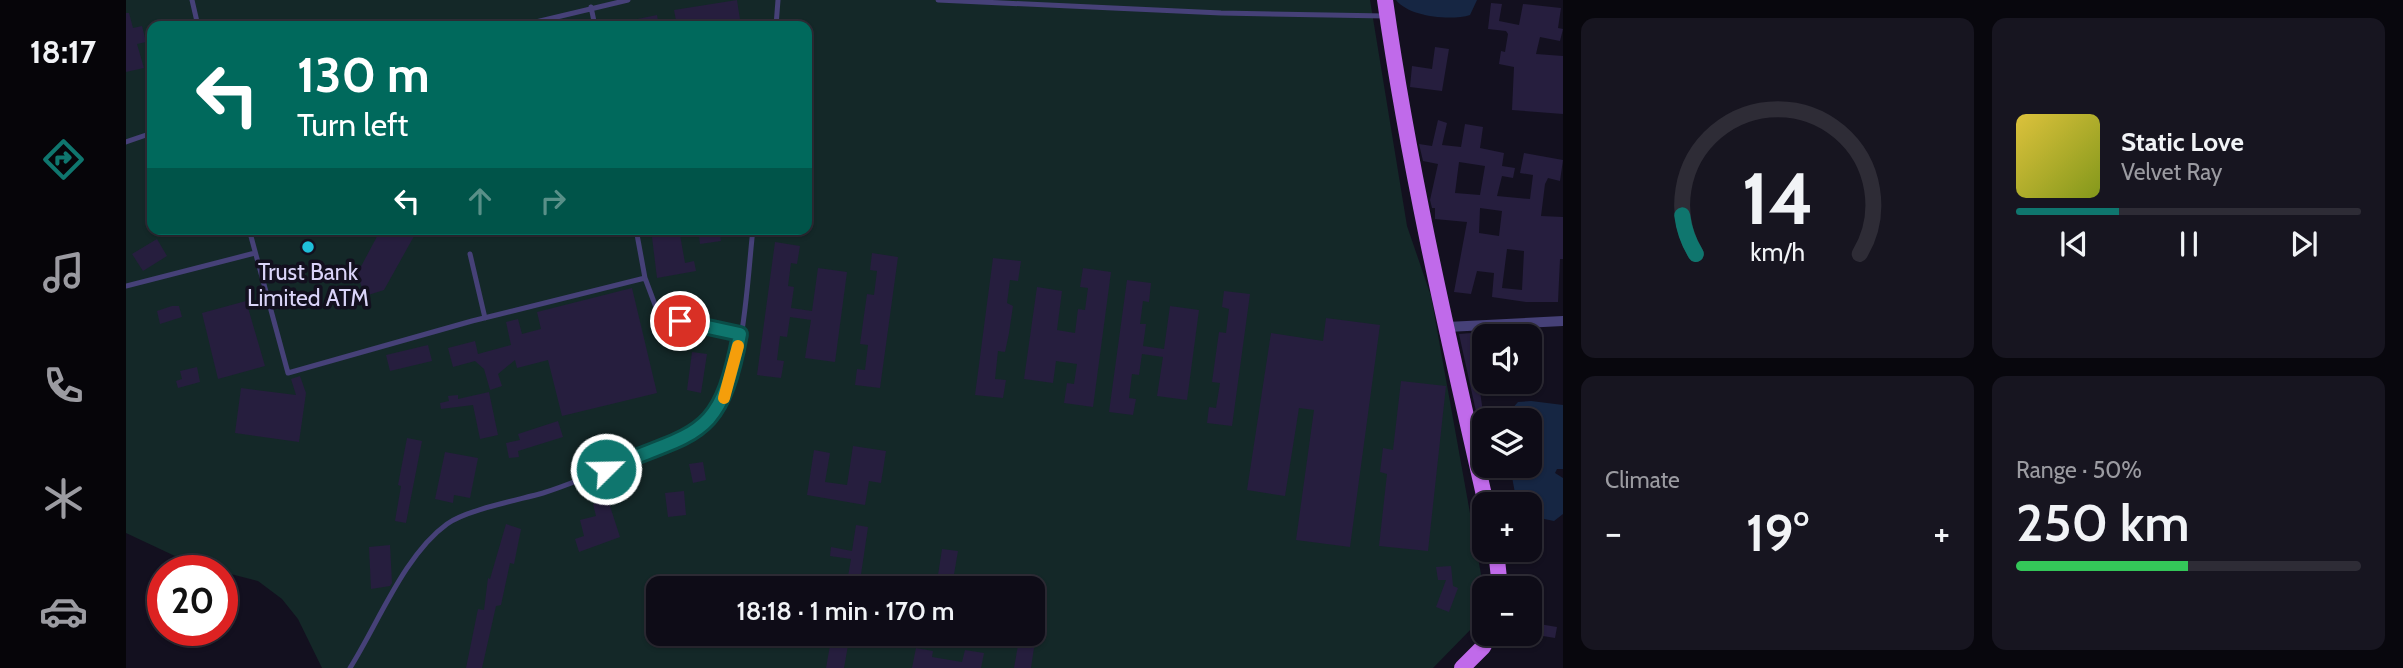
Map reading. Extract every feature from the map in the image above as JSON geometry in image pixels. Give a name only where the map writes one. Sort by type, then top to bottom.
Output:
[{"type":"main road","points":[[1386,8],[1399,90],[1483,492]]},
{"type":"main road","points":[[1462,668],[1484,646]]},
{"type":"street","points":[[1447,327],[1563,321]]},
{"type":"lane","points":[[192,0],[197,21]]},
{"type":"lane","points":[[538,21],[628,0]]},
{"type":"lane","points":[[776,21],[778,0]]},
{"type":"lane","points":[[938,0],[1112,9],[1386,8]]},
{"type":"lane","points":[[592,7],[594,21]]},
{"type":"lane","points":[[126,142],[147,135]]},
{"type":"lane","points":[[250,235],[288,373],[485,318],[645,278]]},
{"type":"lane","points":[[637,235],[645,278],[656,310],[661,315],[740,334]]},
{"type":"lane","points":[[350,668],[410,566],[430,538],[449,522],[585,479],[697,432],[714,415],[726,393],[740,334],[752,235]]},
{"type":"lane","points":[[126,286],[255,253]]},
{"type":"lane","points":[[470,254],[485,318]]},
{"type":"green space","points":[[126,0],[1370,0],[1407,226],[1431,296],[1472,524],[1472,562],[1479,562],[1481,576],[1472,576],[1472,628],[1433,668],[322,668],[298,619],[282,599],[258,581],[238,576],[238,555],[173,555],[126,533]]},
{"type":"water","points":[[1396,0],[1477,0],[1470,15],[1452,18],[1420,14],[1402,6]]},
{"type":"water","points":[[1518,402],[1563,405],[1563,469],[1557,469],[1555,473],[1563,478],[1563,514],[1554,521],[1542,518],[1542,492],[1515,492],[1512,478],[1542,478],[1542,408],[1513,408]]},
{"type":"building","points":[[737,0],[740,21],[676,21],[674,10]]},
{"type":"building","points":[[1491,3],[1502,4],[1499,21],[1519,25],[1523,4],[1561,8],[1558,28],[1563,29],[1560,41],[1540,37],[1536,54],[1563,56],[1563,114],[1512,110],[1514,67],[1499,64],[1501,51],[1505,52],[1508,34],[1506,31],[1488,29]]},
{"type":"building","points":[[126,13],[129,13],[133,28],[142,26],[146,42],[137,44],[144,68],[126,72]]},
{"type":"building","points":[[657,15],[658,21],[628,21]]},
{"type":"building","points":[[1435,47],[1449,49],[1442,91],[1410,87],[1412,66],[1432,69]]},
{"type":"building","points":[[1438,120],[1447,123],[1442,145],[1461,147],[1465,124],[1483,127],[1480,148],[1504,153],[1502,166],[1515,168],[1513,178],[1502,176],[1497,196],[1530,199],[1533,175],[1520,173],[1524,153],[1563,160],[1560,181],[1548,178],[1545,184],[1541,216],[1563,217],[1563,259],[1560,259],[1558,302],[1526,302],[1492,297],[1494,273],[1477,271],[1471,294],[1454,292],[1467,222],[1435,219],[1435,208],[1432,208],[1430,200],[1438,164],[1423,161],[1419,144],[1432,146]],"holes":[[[1459,162],[1485,166],[1480,195],[1455,193]],[[1480,208],[1502,211],[1499,236],[1479,233]],[[1507,249],[1524,251],[1522,290],[1502,288]]]},
{"type":"building","points":[[378,235],[415,235],[384,290],[365,296],[357,274]]},
{"type":"building","points":[[652,235],[680,235],[685,263],[694,261],[696,271],[657,278]]},
{"type":"building","points":[[699,235],[720,235],[721,241],[700,244]]},
{"type":"building","points":[[157,239],[167,256],[143,271],[132,254]]},
{"type":"building","points":[[775,242],[800,246],[797,264],[791,263],[788,286],[794,287],[791,308],[812,311],[818,268],[847,272],[835,362],[805,358],[811,320],[790,317],[787,337],[780,336],[777,360],[784,361],[781,378],[757,375]]},
{"type":"building","points":[[872,253],[898,257],[880,388],[855,385],[857,369],[865,370],[868,345],[860,344],[867,294],[874,295],[877,271],[870,270]]},
{"type":"building","points":[[993,258],[1021,261],[1018,281],[1010,280],[1007,303],[1013,306],[1005,352],[998,351],[995,379],[1006,380],[1003,398],[975,395]]},
{"type":"building","points":[[1083,268],[1111,272],[1093,407],[1064,403],[1067,383],[1074,384],[1077,364],[1056,361],[1053,383],[1024,379],[1037,287],[1062,291],[1057,330],[1075,333],[1078,309],[1085,310],[1088,288],[1080,287]]},
{"type":"building","points":[[1127,280],[1151,283],[1149,302],[1143,301],[1140,324],[1146,324],[1143,346],[1164,349],[1170,306],[1199,310],[1187,400],[1157,396],[1163,357],[1142,354],[1139,375],[1132,374],[1129,398],[1136,399],[1133,415],[1109,412]]},
{"type":"building","points":[[632,288],[657,393],[562,416],[548,360],[517,368],[515,360],[498,374],[502,386],[490,390],[484,369],[475,361],[453,367],[448,348],[475,341],[478,354],[511,345],[506,322],[518,319],[522,334],[541,329],[537,312]]},
{"type":"building","points":[[1224,291],[1250,294],[1232,426],[1207,423],[1209,407],[1216,408],[1220,383],[1212,382],[1219,332],[1226,333],[1229,309],[1222,307]]},
{"type":"building","points":[[246,301],[265,366],[218,379],[202,313]]},
{"type":"building","points":[[179,306],[182,317],[160,324],[157,311]]},
{"type":"building","points":[[1326,318],[1380,325],[1350,547],[1296,540],[1314,410],[1299,408],[1285,496],[1247,490],[1271,333],[1323,341]]},
{"type":"building","points":[[1472,333],[1472,393],[1459,334]]},
{"type":"building","points":[[428,345],[432,361],[390,371],[386,355]]},
{"type":"building","points":[[692,352],[707,354],[701,393],[687,390]]},
{"type":"building","points":[[197,367],[200,382],[178,388],[176,381],[182,379],[180,371]]},
{"type":"building","points":[[300,376],[306,393],[299,442],[235,433],[241,388],[296,395],[291,379]]},
{"type":"building","points":[[1401,381],[1446,386],[1428,551],[1379,546],[1387,474],[1380,472],[1383,448],[1393,450]]},
{"type":"building","points":[[489,392],[498,435],[480,439],[473,405],[441,409],[440,403],[449,401],[448,396],[458,395],[458,399]]},
{"type":"building","points":[[1472,394],[1480,394],[1482,408],[1475,408]]},
{"type":"building","points":[[558,421],[563,437],[518,451],[519,457],[509,458],[506,443],[520,440],[518,434]]},
{"type":"building","points":[[407,438],[422,441],[406,523],[395,521],[401,486],[398,485]]},
{"type":"building","points":[[853,446],[886,451],[881,483],[869,481],[865,505],[807,495],[814,450],[830,453],[825,482],[847,485]]},
{"type":"building","points":[[445,452],[478,458],[470,498],[454,495],[453,503],[435,499]]},
{"type":"building","points":[[703,462],[706,480],[693,483],[689,464]]},
{"type":"building","points":[[684,491],[686,515],[668,517],[665,493]]},
{"type":"building","points":[[608,500],[620,537],[579,552],[575,539],[584,536],[580,520],[596,516],[593,504]]},
{"type":"building","points":[[506,524],[521,529],[514,564],[510,563],[501,605],[496,606],[482,668],[466,668],[478,609],[484,610],[488,578],[490,579]]},
{"type":"building","points":[[856,525],[868,527],[861,576],[848,576],[851,559],[830,556],[831,547],[852,551]]},
{"type":"building","points":[[390,545],[392,583],[390,586],[371,589],[369,547]]},
{"type":"building","points":[[942,549],[958,551],[954,576],[938,576]]},
{"type":"building","points":[[1451,566],[1453,586],[1458,588],[1449,612],[1436,607],[1446,580],[1438,580],[1436,567]]},
{"type":"building","points":[[1542,624],[1557,627],[1555,638],[1542,636]]},
{"type":"building","points":[[830,646],[848,646],[844,668],[826,668]]},
{"type":"building","points":[[1018,646],[1034,646],[1031,668],[1014,668]]},
{"type":"building","points":[[916,648],[933,651],[932,657],[962,662],[965,650],[984,653],[981,668],[912,668]]},
{"type":"slow traffic","points":[[724,398],[734,370],[738,346]]},
{"type":"place","name":"Trust Bank Limited ATM","points":[[308,247]]},
{"type":"route","points":[[606,469],[697,432],[714,415],[726,393],[734,370],[740,334],[680,321]]}]
